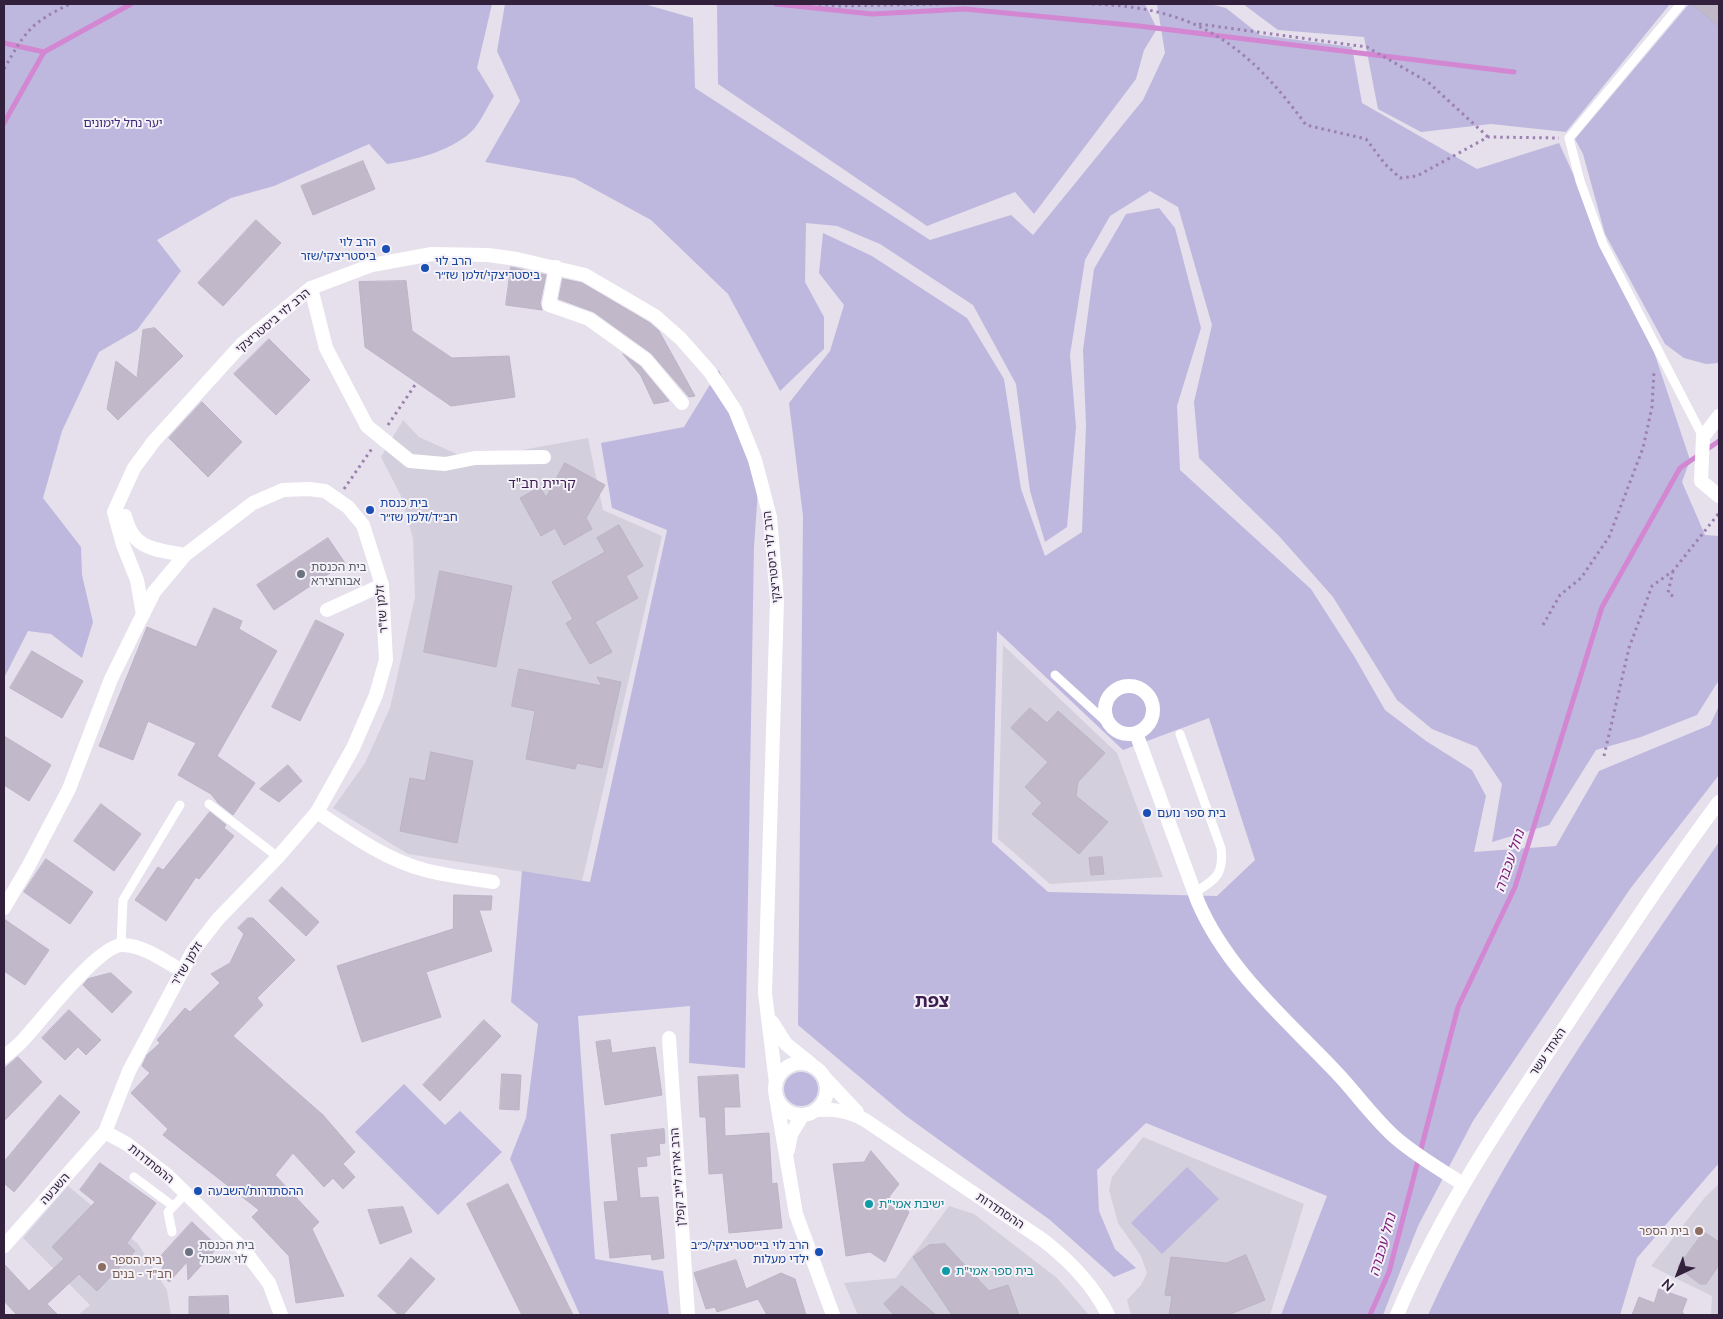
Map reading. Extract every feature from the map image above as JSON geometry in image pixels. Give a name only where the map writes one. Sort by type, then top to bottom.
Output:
[{"type":"street","name":"הרב לוי ביסטריצקי","points":[[143,614],[137,580],[123,545],[114,512],[134,468],[154,441],[242,344],[311,288],[372,265],[432,254],[488,255],[556,267],[585,276],[618,293],[655,316],[681,339],[710,372],[735,410],[755,460],[770,517],[777,600],[766,1002],[775,1087],[787,1164]]},
{"type":"street","points":[[556,267],[549,305],[589,319],[638,354],[646,360],[682,403]]},
{"type":"street","points":[[311,288],[326,348],[367,426],[410,461],[445,464],[475,458],[544,457]]},
{"type":"street","points":[[1719,416],[1703,438],[1700,481],[1719,496]]},
{"type":"street","name":"זלמן שז\"ר","points":[[4,908],[69,789],[111,678],[154,592],[185,555],[253,503],[283,490],[310,488],[324,491],[348,507],[363,525],[382,585],[386,660],[376,695],[353,748],[317,812],[278,857],[218,919],[193,951],[129,1070],[105,1132]]},
{"type":"street","points":[[121,498],[129,532],[138,541],[149,549],[185,555]]},
{"type":"street","points":[[328,610],[382,585]]},
{"type":"street","points":[[1127,686],[1138,689],[1145,694],[1152,708],[1149,723],[1136,733],[1129,734],[1114,729],[1108,723],[1105,707],[1112,693],[1127,686]]},
{"type":"street","points":[[1136,733],[1208,926],[1238,970],[1338,1074],[1386,1128],[1408,1148],[1463,1184]]},
{"type":"street","name":"האחד עשר","points":[[1398,1315],[1429,1246],[1489,1140],[1668,873],[1719,802]]},
{"type":"street","points":[[317,812],[397,860],[424,870],[493,882]]},
{"type":"street","points":[[4,1057],[22,1042],[93,961],[110,948],[121,944],[143,948],[182,971]]},
{"type":"street","name":"הרב לוי ביסטריצקי","points":[[766,1002],[771,1020],[786,1044],[821,1072],[826,1080]]},
{"type":"street","name":"הרב אריה לייב קפלן","points":[[669,1038],[688,1315]]},
{"type":"street","points":[[802,1116],[785,1110],[777,1100],[775,1087],[787,1067],[802,1063],[814,1066]]},
{"type":"street","points":[[826,1080],[827,1095],[824,1103],[817,1110],[802,1116],[791,1134],[788,1144],[787,1164],[796,1214],[833,1315]]},
{"type":"street","name":"ההסתדרות","points":[[826,1080],[853,1109],[873,1126]]},
{"type":"street","name":"ההסתדרות","points":[[817,1110],[849,1112],[873,1126],[1065,1257],[1095,1292],[1108,1315]]},
{"type":"street","name":"ההסתדרות","points":[[105,1132],[145,1158],[186,1193],[244,1250],[260,1268],[272,1290],[281,1315]]},
{"type":"street","name":"השבעה","points":[[4,1246],[105,1132]]},
{"type":"street","name":"ההסתדרות","points":[[272,1290],[276,1315]]},
{"type":"lane","points":[[1681,4],[1569,138],[1580,181],[1603,244],[1703,438]]},
{"type":"lane","points":[[1055,675],[1114,729]]},
{"type":"lane","points":[[1180,734],[1222,848],[1223,866],[1213,881],[1194,892]]},
{"type":"lane","points":[[209,804],[278,857]]},
{"type":"lane","points":[[121,944],[123,900],[180,805]]},
{"type":"lane","points":[[134,1177],[173,1206]]},
{"type":"lane","points":[[172,1232],[168,1212],[186,1193]]},
{"type":"path","points":[[4,69],[25,32],[48,14],[70,4]]},
{"type":"path","points":[[819,4],[838,6],[940,4]]},
{"type":"path","points":[[1092,4],[1164,13],[1197,24],[1367,47],[1428,82],[1488,137]]},
{"type":"path","points":[[1197,24],[1238,49],[1284,95],[1306,125],[1366,140],[1385,164],[1400,178],[1417,176],[1488,137],[1569,138]]},
{"type":"path","points":[[1543,625],[1560,595],[1581,578],[1609,536],[1644,448],[1652,407],[1655,364],[1661,355]]},
{"type":"path","points":[[1604,756],[1629,648],[1652,586],[1673,571],[1719,513]]},
{"type":"path","points":[[1673,571],[1668,593],[1676,598]]},
{"type":"shaded area","points":[[403,420],[419,437],[461,456],[489,456],[588,438],[603,510],[662,536],[582,881],[408,854],[333,808],[365,763],[390,708],[415,597],[413,538],[401,496],[381,457]]},
{"type":"shaded area","points":[[1003,645],[1117,753],[1163,877],[1050,884],[998,839]]},
{"type":"shaded area","points":[[1143,1137],[1304,1204],[1270,1315],[1131,1315],[1127,1300],[1141,1285],[1147,1273],[1141,1256],[1118,1223],[1109,1190],[1112,1177]]},
{"type":"shaded area","name":"בית הספר","points":[[1719,1184],[1719,1315],[1711,1315],[1712,1296],[1651,1266],[1706,1196]]},
{"type":"shaded area","name":"בית הספר חב\"ד - בנים","points":[[68,1186],[138,1244],[167,1290],[171,1315],[78,1315],[90,1305],[23,1238]]},
{"type":"shaded area","points":[[949,1206],[974,1214],[1057,1278],[1089,1315],[858,1315],[844,1283],[896,1278]]},
{"type":"green space","name":"יער נחל לימונים","points":[[4,4],[492,4],[477,68],[494,96],[474,129],[461,140],[441,150],[409,160],[387,164],[369,144],[274,186],[231,198],[157,240],[181,271],[137,330],[99,352],[62,431],[43,498],[81,547],[82,575],[93,622],[82,658],[51,634],[28,631],[4,678]]},
{"type":"green space","points":[[505,4],[644,4],[693,18],[695,88],[930,240],[1011,215],[1033,235],[1143,100],[1165,53],[1157,4],[1210,4],[1226,8],[1260,35],[1352,47],[1362,103],[1477,169],[1559,143],[1654,352],[1690,460],[1682,482],[1705,535],[1719,536],[1719,680],[1697,715],[1641,737],[1596,750],[1549,825],[1492,842],[1502,784],[1477,747],[1432,729],[1397,700],[1333,597],[1279,536],[1199,458],[1194,402],[1212,325],[1178,207],[1150,191],[1110,216],[1085,260],[1070,355],[1076,427],[1067,527],[1045,542],[1030,491],[1016,384],[973,305],[880,244],[837,226],[806,223],[805,282],[824,317],[824,349],[780,391],[728,294],[651,220],[574,178],[485,162],[520,101],[497,51]]},
{"type":"green space","points":[[717,4],[1145,4],[1157,29],[1144,50],[1136,79],[1034,214],[1015,192],[927,226],[718,84]]},
{"type":"green space","points":[[1243,4],[1670,4],[1566,132],[1491,124],[1421,132],[1378,109],[1364,37],[1278,30]]},
{"type":"green space","points":[[1689,4],[1719,4],[1719,363],[1706,364],[1684,358],[1665,344],[1605,234],[1583,154],[1575,139]]},
{"type":"green space","points":[[1159,208],[1175,228],[1201,328],[1177,406],[1180,470],[1311,589],[1354,656],[1385,710],[1426,741],[1472,770],[1486,796],[1474,852],[1556,846],[1599,771],[1710,725],[1719,706],[1719,775],[1630,889],[1473,1121],[1418,1226],[1383,1315],[1281,1315],[1327,1196],[1146,1123],[1097,1170],[1099,1211],[1115,1249],[1136,1268],[1114,1277],[1050,1220],[906,1116],[798,1025],[803,516],[789,403],[830,351],[844,305],[819,273],[823,233],[872,256],[967,318],[1004,379],[1021,489],[1045,556],[1082,532],[1086,425],[1083,350],[1094,269],[1126,214]],"holes":[[[997,631],[1123,750],[1209,718],[1255,860],[1217,896],[1048,892],[992,842]]]},
{"type":"green space","points":[[719,370],[743,433],[758,490],[754,547],[745,1068],[689,1063],[690,1006],[578,1016],[595,1259],[663,1271],[669,1315],[580,1315],[510,1159],[526,1118],[538,1024],[511,1002],[522,871],[590,882],[667,530],[612,508],[601,443],[684,427]]},
{"type":"green space","points":[[1719,842],[1719,1163],[1637,1258],[1620,1315],[1428,1315],[1458,1252],[1526,1131],[1601,1014]]},
{"type":"green space","points":[[801,1072],[808,1073],[813,1077],[817,1082],[817,1096],[813,1101],[808,1105],[801,1106],[794,1105],[789,1101],[785,1096],[784,1089],[785,1082],[789,1077],[794,1073]]},
{"type":"green space","points":[[404,1084],[445,1125],[460,1111],[502,1152],[438,1215],[355,1132]]},
{"type":"green space","points":[[1187,1167],[1219,1199],[1162,1254],[1131,1223]]},
{"type":"building","points":[[1692,4],[1719,4],[1719,26]]},
{"type":"building","points":[[363,161],[375,189],[313,215],[301,186]]},
{"type":"building","points":[[256,220],[281,243],[223,306],[198,283]]},
{"type":"building","points":[[511,267],[546,275],[540,303],[542,310],[506,305]]},
{"type":"building","points":[[563,279],[582,283],[650,323],[659,331],[695,396],[689,397],[651,353],[594,312],[559,299]]},
{"type":"building","points":[[406,281],[412,331],[452,358],[509,356],[515,397],[451,406],[365,347],[359,282]]},
{"type":"building","points":[[155,328],[183,356],[118,420],[107,409],[116,361],[137,378],[143,330]]},
{"type":"building","points":[[269,339],[310,380],[276,415],[234,374]]},
{"type":"building","points":[[623,354],[640,366],[669,401],[654,404],[641,376]]},
{"type":"building","points":[[202,402],[242,442],[208,477],[169,438]]},
{"type":"building","points":[[565,463],[605,485],[586,518],[592,529],[564,545],[555,528],[541,536],[520,498],[540,487],[546,497]]},
{"type":"building","points":[[619,525],[643,566],[626,576],[638,598],[595,622],[612,652],[590,664],[566,623],[573,619],[552,582],[605,552],[597,538]]},
{"type":"building","name":"בית הכנסת אבוחצירא","points":[[328,538],[345,563],[274,610],[257,585]]},
{"type":"building","points":[[440,571],[512,586],[496,667],[424,652]]},
{"type":"building","points":[[214,608],[242,621],[239,629],[277,651],[217,756],[255,783],[233,815],[218,803],[211,794],[178,775],[196,743],[148,721],[133,760],[99,746],[147,627],[196,647]]},
{"type":"building","points":[[316,620],[344,634],[300,721],[272,707]]},
{"type":"building","points":[[32,651],[83,681],[62,718],[10,688]]},
{"type":"building","points":[[519,669],[602,686],[597,677],[621,682],[602,768],[577,763],[575,769],[526,759],[535,711],[512,706]]},
{"type":"building","points":[[1030,708],[1047,723],[1058,711],[1105,753],[1078,782],[1076,796],[1108,822],[1079,854],[1032,814],[1042,803],[1025,787],[1048,762],[1011,728]]},
{"type":"building","points":[[4,736],[51,765],[29,801],[4,785]]},
{"type":"building","points":[[431,752],[473,761],[457,843],[400,831],[410,778],[425,781]]},
{"type":"building","points":[[288,765],[302,781],[279,802],[260,789]]},
{"type":"building","points":[[101,804],[141,834],[114,871],[74,841]]},
{"type":"building","points":[[210,812],[226,825],[224,828],[234,836],[199,879],[196,877],[166,921],[135,900],[158,867],[163,870]]},
{"type":"building","points":[[1102,857],[1104,874],[1091,875],[1089,858]]},
{"type":"building","points":[[46,859],[93,892],[70,924],[24,892]]},
{"type":"building","points":[[282,887],[319,922],[306,936],[269,901]]},
{"type":"building","points":[[454,895],[492,896],[491,910],[479,910],[492,951],[426,972],[441,1017],[362,1042],[337,966],[453,929]]},
{"type":"building","points":[[248,918],[253,918],[295,960],[257,998],[263,1005],[233,1036],[323,1115],[355,1152],[343,1164],[355,1177],[343,1189],[333,1178],[324,1187],[293,1153],[275,1175],[319,1222],[312,1229],[344,1296],[296,1303],[289,1256],[252,1217],[259,1210],[163,1135],[168,1129],[131,1093],[150,1073],[142,1066],[147,1055],[160,1043],[157,1040],[185,1008],[190,1012],[220,983],[211,974],[230,963],[244,934],[238,928]]},
{"type":"building","points":[[4,919],[49,950],[25,985],[4,971]]},
{"type":"building","points":[[111,973],[132,992],[112,1013],[83,985],[88,979]]},
{"type":"building","points":[[69,1010],[101,1040],[86,1055],[78,1047],[65,1060],[42,1038]]},
{"type":"building","points":[[484,1020],[501,1036],[440,1101],[423,1085]]},
{"type":"building","points":[[610,1040],[612,1053],[655,1047],[662,1095],[605,1105],[596,1042]]},
{"type":"building","points":[[18,1057],[42,1082],[4,1121],[4,1069]]},
{"type":"building","points":[[502,1074],[521,1075],[519,1110],[500,1109]]},
{"type":"building","points":[[738,1075],[740,1107],[724,1107],[725,1136],[769,1133],[772,1184],[777,1183],[782,1228],[729,1233],[723,1173],[709,1174],[706,1117],[700,1117],[698,1077]]},
{"type":"building","points":[[60,1095],[80,1112],[14,1192],[4,1183],[4,1162]]},
{"type":"building","points":[[664,1129],[665,1143],[659,1144],[660,1155],[646,1157],[647,1166],[637,1167],[640,1198],[658,1197],[664,1258],[652,1260],[651,1254],[610,1258],[604,1202],[618,1201],[611,1135]]},
{"type":"building","name":"ישיבת אמי\"ת","points":[[871,1151],[899,1184],[889,1197],[909,1212],[885,1262],[870,1252],[846,1256],[833,1164],[864,1162]]},
{"type":"building","points":[[100,1163],[156,1203],[127,1243],[135,1251],[97,1291],[79,1274],[47,1304],[58,1315],[17,1315],[4,1301],[4,1264],[29,1291],[64,1259],[52,1247],[95,1202],[80,1190]]},
{"type":"building","points":[[508,1184],[573,1315],[522,1315],[467,1204]]},
{"type":"building","points":[[403,1207],[412,1232],[380,1244],[368,1210]]},
{"type":"building","name":"בית הכנסת לוי אשכול","points":[[192,1222],[218,1247],[188,1280],[187,1262],[169,1282],[160,1273],[165,1262],[160,1257]]},
{"type":"building","points":[[1704,1232],[1719,1242],[1719,1265],[1706,1284],[1700,1284],[1678,1267]]},
{"type":"building","name":"בית ספר אמי\"ת","points":[[945,1244],[989,1291],[1008,1285],[1019,1315],[952,1315],[913,1257],[929,1245]]},
{"type":"building","points":[[1246,1255],[1265,1300],[1228,1315],[1169,1315],[1172,1296],[1165,1295],[1171,1257],[1226,1263]]},
{"type":"building","points":[[411,1258],[435,1279],[403,1315],[399,1315],[378,1296]]},
{"type":"building","points":[[736,1260],[746,1289],[781,1273],[795,1279],[806,1315],[767,1315],[758,1299],[717,1312],[715,1307],[706,1309],[694,1273]]},
{"type":"building","points":[[902,1286],[936,1315],[894,1315],[884,1304]]},
{"type":"building","points":[[1659,1289],[1687,1299],[1682,1312],[1685,1315],[1632,1315],[1639,1297],[1654,1303]]},
{"type":"building","points":[[228,1296],[229,1315],[189,1315],[189,1297]]},
{"type":"waterway","points":[[4,123],[44,52],[131,4]]},
{"type":"waterway","points":[[776,4],[872,14],[965,9],[1139,26],[1514,72]]},
{"type":"waterway","points":[[4,43],[44,52]]},
{"type":"waterway","name":"נחל עכברה","points":[[1370,1315],[1389,1272],[1458,1007],[1515,887],[1602,607],[1680,468],[1719,441]]},
{"type":"place","name":"הרב לוי ביסטריצקי/שזר","points":[[386,249]]},
{"type":"place","name":"הרב לוי ביסטריצקי/זלמן שז״ר","points":[[425,268]]},
{"type":"place","name":"בית כנסת חב״ד/זלמן שז״ר","points":[[370,510]]},
{"type":"place","name":"בית הכנסת אבוחצירא","points":[[301,574]]},
{"type":"place","name":"בית ספר נועם","points":[[1147,813]]},
{"type":"place","name":"ההסתדרות/השבעה","points":[[198,1191]]},
{"type":"place","name":"ישיבת אמי\"ת","points":[[869,1204]]},
{"type":"place","name":"בית הספר","points":[[1699,1231]]},
{"type":"place","name":"בית הכנסת לוי אשכול","points":[[189,1252]]},
{"type":"place","name":"הרב לוי בי״סטריצקי/כ״ב ילדי מעלות","points":[[819,1252]]},
{"type":"place","name":"בית הספר חב\"ד - בנים","points":[[102,1267]]},
{"type":"place","name":"בית ספר אמי\"ת","points":[[946,1271]]},
{"type":"district","name":"קריית חב\"ד","points":[[542,484]]},
{"type":"district","name":"צפת","points":[[932,1002]]}]
